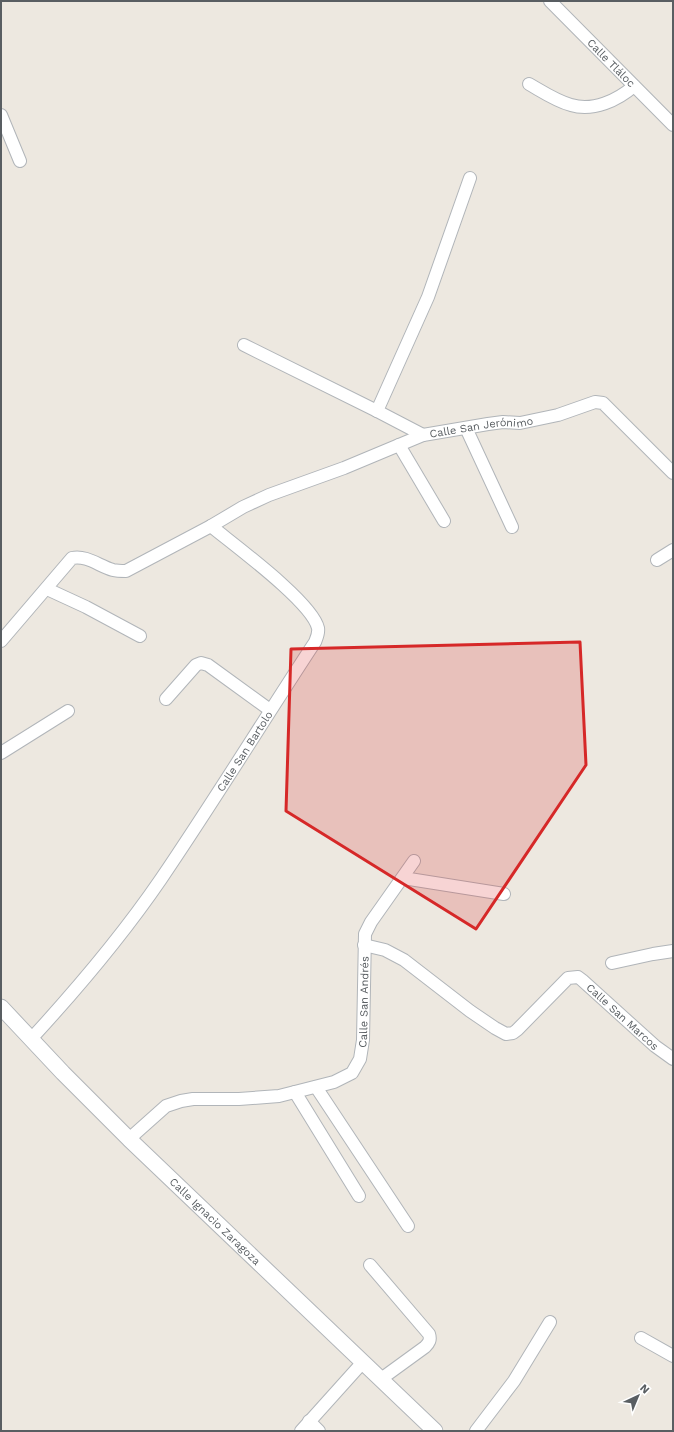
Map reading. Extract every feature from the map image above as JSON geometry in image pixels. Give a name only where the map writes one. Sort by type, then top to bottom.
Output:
[{"type":"street","name":"Calle Tláloc","points":[[550,1],[673,125]]},
{"type":"street","points":[[529,84],[557,99],[579,107],[590,107],[613,101],[625,94],[634,86]]},
{"type":"street","points":[[1,115],[20,161]]},
{"type":"street","points":[[377,410],[428,297],[470,178]]},
{"type":"street","points":[[244,345],[377,410],[422,435]]},
{"type":"street","name":"Calle San Jerónimo","points":[[211,526],[243,507],[269,495],[344,468],[422,435],[503,422],[520,423],[558,415],[595,402],[603,403],[673,473]]},
{"type":"street","points":[[466,428],[512,527]]},
{"type":"street","points":[[399,445],[444,522]]},
{"type":"street","points":[[1,641],[72,558],[83,558],[112,570],[126,571],[211,526]]},
{"type":"street","name":"Calle San Bartolo","points":[[31,1039],[66,1001],[93,968],[127,926],[160,880],[315,642],[319,633],[318,626],[306,608],[291,593],[211,526]]},
{"type":"street","points":[[657,560],[673,550]]},
{"type":"street","points":[[47,589],[86,607],[140,636]]},
{"type":"street","points":[[166,699],[196,666],[201,663],[208,665],[270,710]]},
{"type":"street","points":[[1,753],[68,711]]},
{"type":"street","points":[[364,945],[365,934],[368,927],[414,860]]},
{"type":"street","points":[[403,878],[504,894]]},
{"type":"street","name":"Calle San Andrés","points":[[129,1139],[166,1106],[181,1101],[193,1099],[239,1099],[278,1096],[316,1088],[334,1082],[352,1073],[360,1059],[363,1040],[364,945],[385,950],[404,960],[470,1011],[506,1034],[513,1033],[517,1030],[568,978],[572,977]]},
{"type":"street","points":[[612,963],[673,951]]},
{"type":"street","name":"Calle San Marcos","points":[[572,977],[582,980],[655,1046],[673,1059]]},
{"type":"street","name":"Calle Ignacio Zaragoza","points":[[2,1011],[129,1139],[435,1431]]},
{"type":"street","points":[[316,1088],[408,1226]]},
{"type":"street","points":[[295,1092],[359,1196]]},
{"type":"street","points":[[370,1265],[429,1334],[430,1338],[430,1342],[425,1347],[381,1379]]},
{"type":"street","points":[[476,1431],[514,1381],[550,1322]]},
{"type":"street","points":[[641,1338],[673,1356]]},
{"type":"street","points":[[301,1431],[363,1362]]},
{"type":"street","points":[[309,1422],[319,1431]]},
{"type":"highlighted area","points":[[580,642],[586,765],[476,929],[286,811],[291,649]]}]
